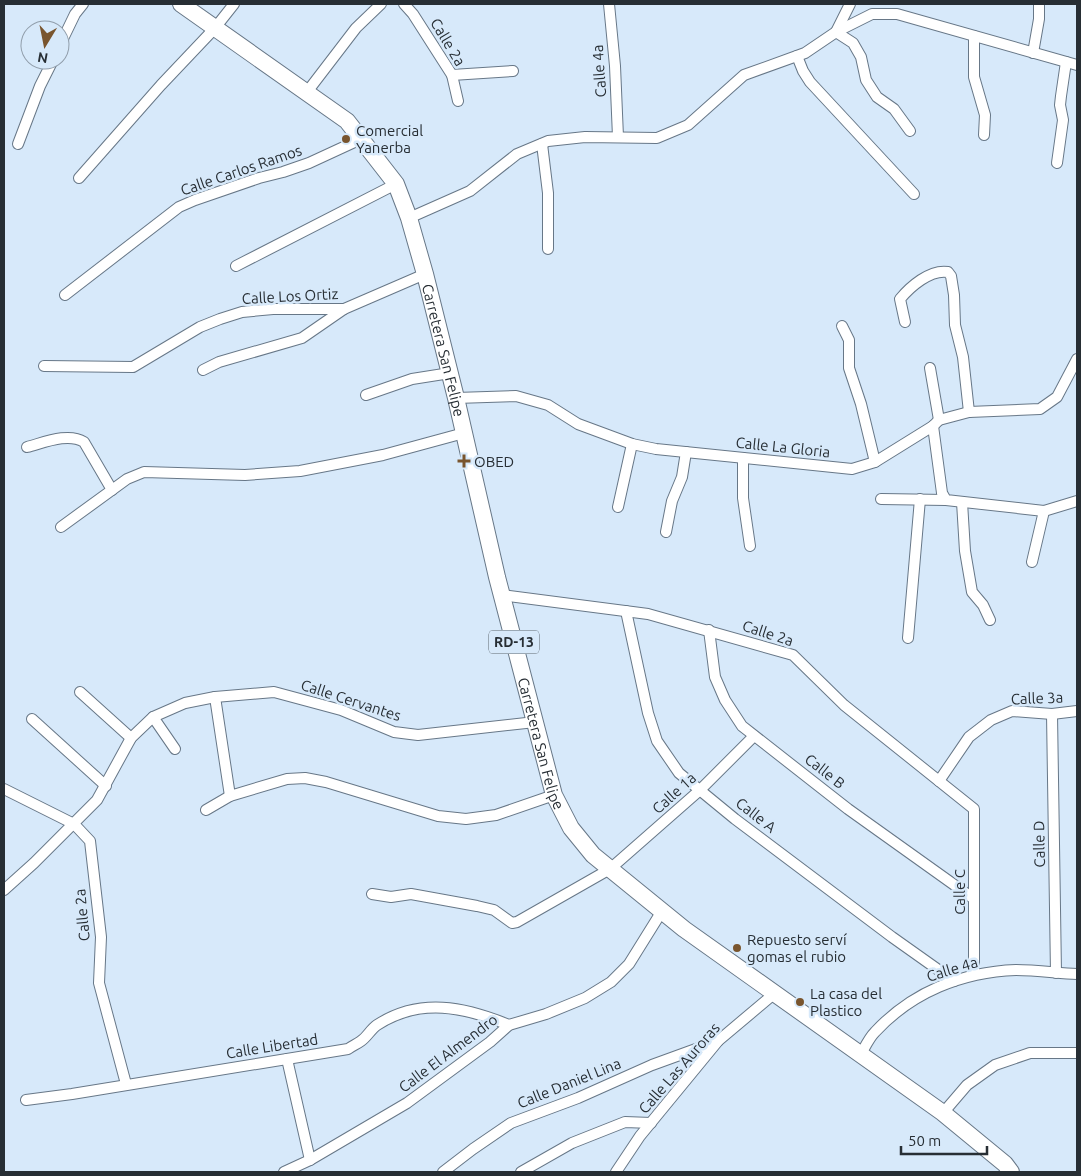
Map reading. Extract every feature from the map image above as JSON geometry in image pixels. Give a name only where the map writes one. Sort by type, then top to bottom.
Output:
[{"type":"main road","name":"Carretera San Felipe","points":[[181,4],[347,121],[396,184],[409,218],[425,274],[456,398],[501,595],[534,722],[554,795],[571,828],[593,855],[684,929],[943,1113],[1011,1172]]},
{"type":"street","points":[[70,24],[83,4]]},
{"type":"street","points":[[80,178],[215,28],[234,4]]},
{"type":"street","points":[[307,92],[356,28],[381,4]]},
{"type":"street","name":"Calle 2a","points":[[404,4],[413,14],[452,75],[458,101]]},
{"type":"street","name":"Calle 4a","points":[[609,4],[615,66],[618,137]]},
{"type":"street","points":[[836,32],[850,4]]},
{"type":"street","points":[[1033,53],[1039,19],[1039,4]]},
{"type":"street","points":[[409,218],[470,191],[517,154],[548,141],[585,137],[657,138],[688,125],[744,75],[805,53],[836,32],[872,14],[896,14],[1077,65]]},
{"type":"street","points":[[836,32],[853,43],[861,57],[866,80],[877,97],[894,110],[910,131]]},
{"type":"street","points":[[974,36],[974,77],[985,115],[984,135]]},
{"type":"street","points":[[798,56],[803,71],[810,82],[914,194]]},
{"type":"street","points":[[1057,163],[1063,120],[1060,96],[1066,62]]},
{"type":"street","points":[[18,144],[47,70]]},
{"type":"street","points":[[452,75],[513,70]]},
{"type":"street","name":"Calle Carlos Ramos","points":[[65,296],[179,207],[309,163],[361,140]]},
{"type":"street","points":[[542,144],[548,193],[548,250]]},
{"type":"street","points":[[236,266],[396,184]]},
{"type":"street","points":[[905,322],[900,299],[909,288],[942,271],[948,272],[954,295],[956,325],[963,357],[969,412]]},
{"type":"street","name":"Calle Los Ortiz","points":[[44,366],[129,368],[200,327],[242,312],[273,309],[344,309],[425,274]]},
{"type":"street","points":[[203,370],[219,362],[302,338],[344,309]]},
{"type":"street","points":[[842,326],[849,340],[849,368],[861,404],[875,462]]},
{"type":"street","name":"Calle La Gloria","points":[[456,398],[516,396],[548,405],[578,424],[632,444],[656,449],[852,469],[875,462],[936,423],[969,412],[1040,409],[1057,397],[1077,359]]},
{"type":"street","points":[[930,368],[942,493],[946,500]]},
{"type":"street","points":[[366,395],[412,379],[450,373]]},
{"type":"street","points":[[61,527],[126,479],[144,472],[245,475],[300,471],[383,455],[464,433]]},
{"type":"street","points":[[26,447],[64,438],[78,438],[84,442],[112,490]]},
{"type":"street","points":[[618,507],[632,444]]},
{"type":"street","points":[[666,532],[672,501],[682,477],[686,452]]},
{"type":"street","points":[[743,458],[743,498],[750,546]]},
{"type":"street","points":[[881,499],[946,500],[1044,511],[1077,501]]},
{"type":"street","points":[[908,638],[920,499]]},
{"type":"street","points":[[962,502],[965,551],[972,592],[990,620]]},
{"type":"street","points":[[1032,562],[1044,511]]},
{"type":"street","name":"Calle 2a","points":[[501,595],[648,614],[793,655],[844,705],[974,809]]},
{"type":"street","name":"Calle A","points":[[626,611],[648,713],[657,741],[679,773],[743,825],[954,981]]},
{"type":"street","name":"Calle B","points":[[709,630],[715,677],[725,700],[742,726],[848,808],[974,899]]},
{"type":"street","points":[[80,692],[131,738]]},
{"type":"street","name":"Calle Cervantes","points":[[4,890],[97,800],[131,738],[153,716],[185,703],[215,697],[274,692],[341,710],[394,732],[418,735],[534,722]]},
{"type":"street","points":[[215,697],[230,796]]},
{"type":"street","name":"Calle 3a","points":[[939,781],[969,736],[991,720],[1012,710],[1052,714],[1077,711]]},
{"type":"street","name":"Calle D","points":[[1052,714],[1056,973]]},
{"type":"street","points":[[153,716],[175,749]]},
{"type":"street","points":[[32,719],[106,786]]},
{"type":"street","name":"Calle 1a","points":[[372,894],[391,897],[411,894],[477,906],[494,910],[512,923],[517,922],[610,870],[700,790],[754,736]]},
{"type":"street","points":[[206,810],[230,796],[287,779],[305,778],[326,782],[438,816],[466,819],[496,816],[554,795]]},
{"type":"street","name":"Calle 2a","points":[[4,789],[74,824],[90,841],[101,937],[98,983],[126,1084]]},
{"type":"street","name":"Calle C","points":[[974,809],[974,975]]},
{"type":"street","name":"Calle El Almendro","points":[[284,1172],[310,1160],[406,1103],[490,1042],[509,1025],[546,1014],[585,998],[611,982],[628,964],[662,911]]},
{"type":"street","name":"Calle 4a","points":[[860,1054],[874,1033],[903,1006],[936,987],[974,975],[1016,970],[1077,974]]},
{"type":"street","name":"Calle Las Auroras","points":[[616,1172],[640,1136],[718,1041],[775,994]]},
{"type":"street","name":"Calle Libertad","points":[[26,1100],[348,1049],[362,1041],[375,1026],[395,1015],[419,1008],[440,1006],[490,1017],[509,1025]]},
{"type":"street","name":"Calle Daniel Lina","points":[[443,1172],[511,1123],[578,1098],[652,1064],[718,1041]]},
{"type":"street","points":[[943,1113],[967,1085],[994,1065],[1030,1053],[1077,1053]]},
{"type":"street","points":[[287,1059],[310,1160]]},
{"type":"street","points":[[522,1172],[572,1143],[625,1122],[651,1123]]},
{"type":"place","name":"Comercial Yanerba","points":[[346,139]]},
{"type":"place","name":"OBED","points":[[464,461]]},
{"type":"place","name":"Repuesto serví gomas el rubio","points":[[737,948]]},
{"type":"place","name":"La casa del Plastico","points":[[800,1002]]}]
